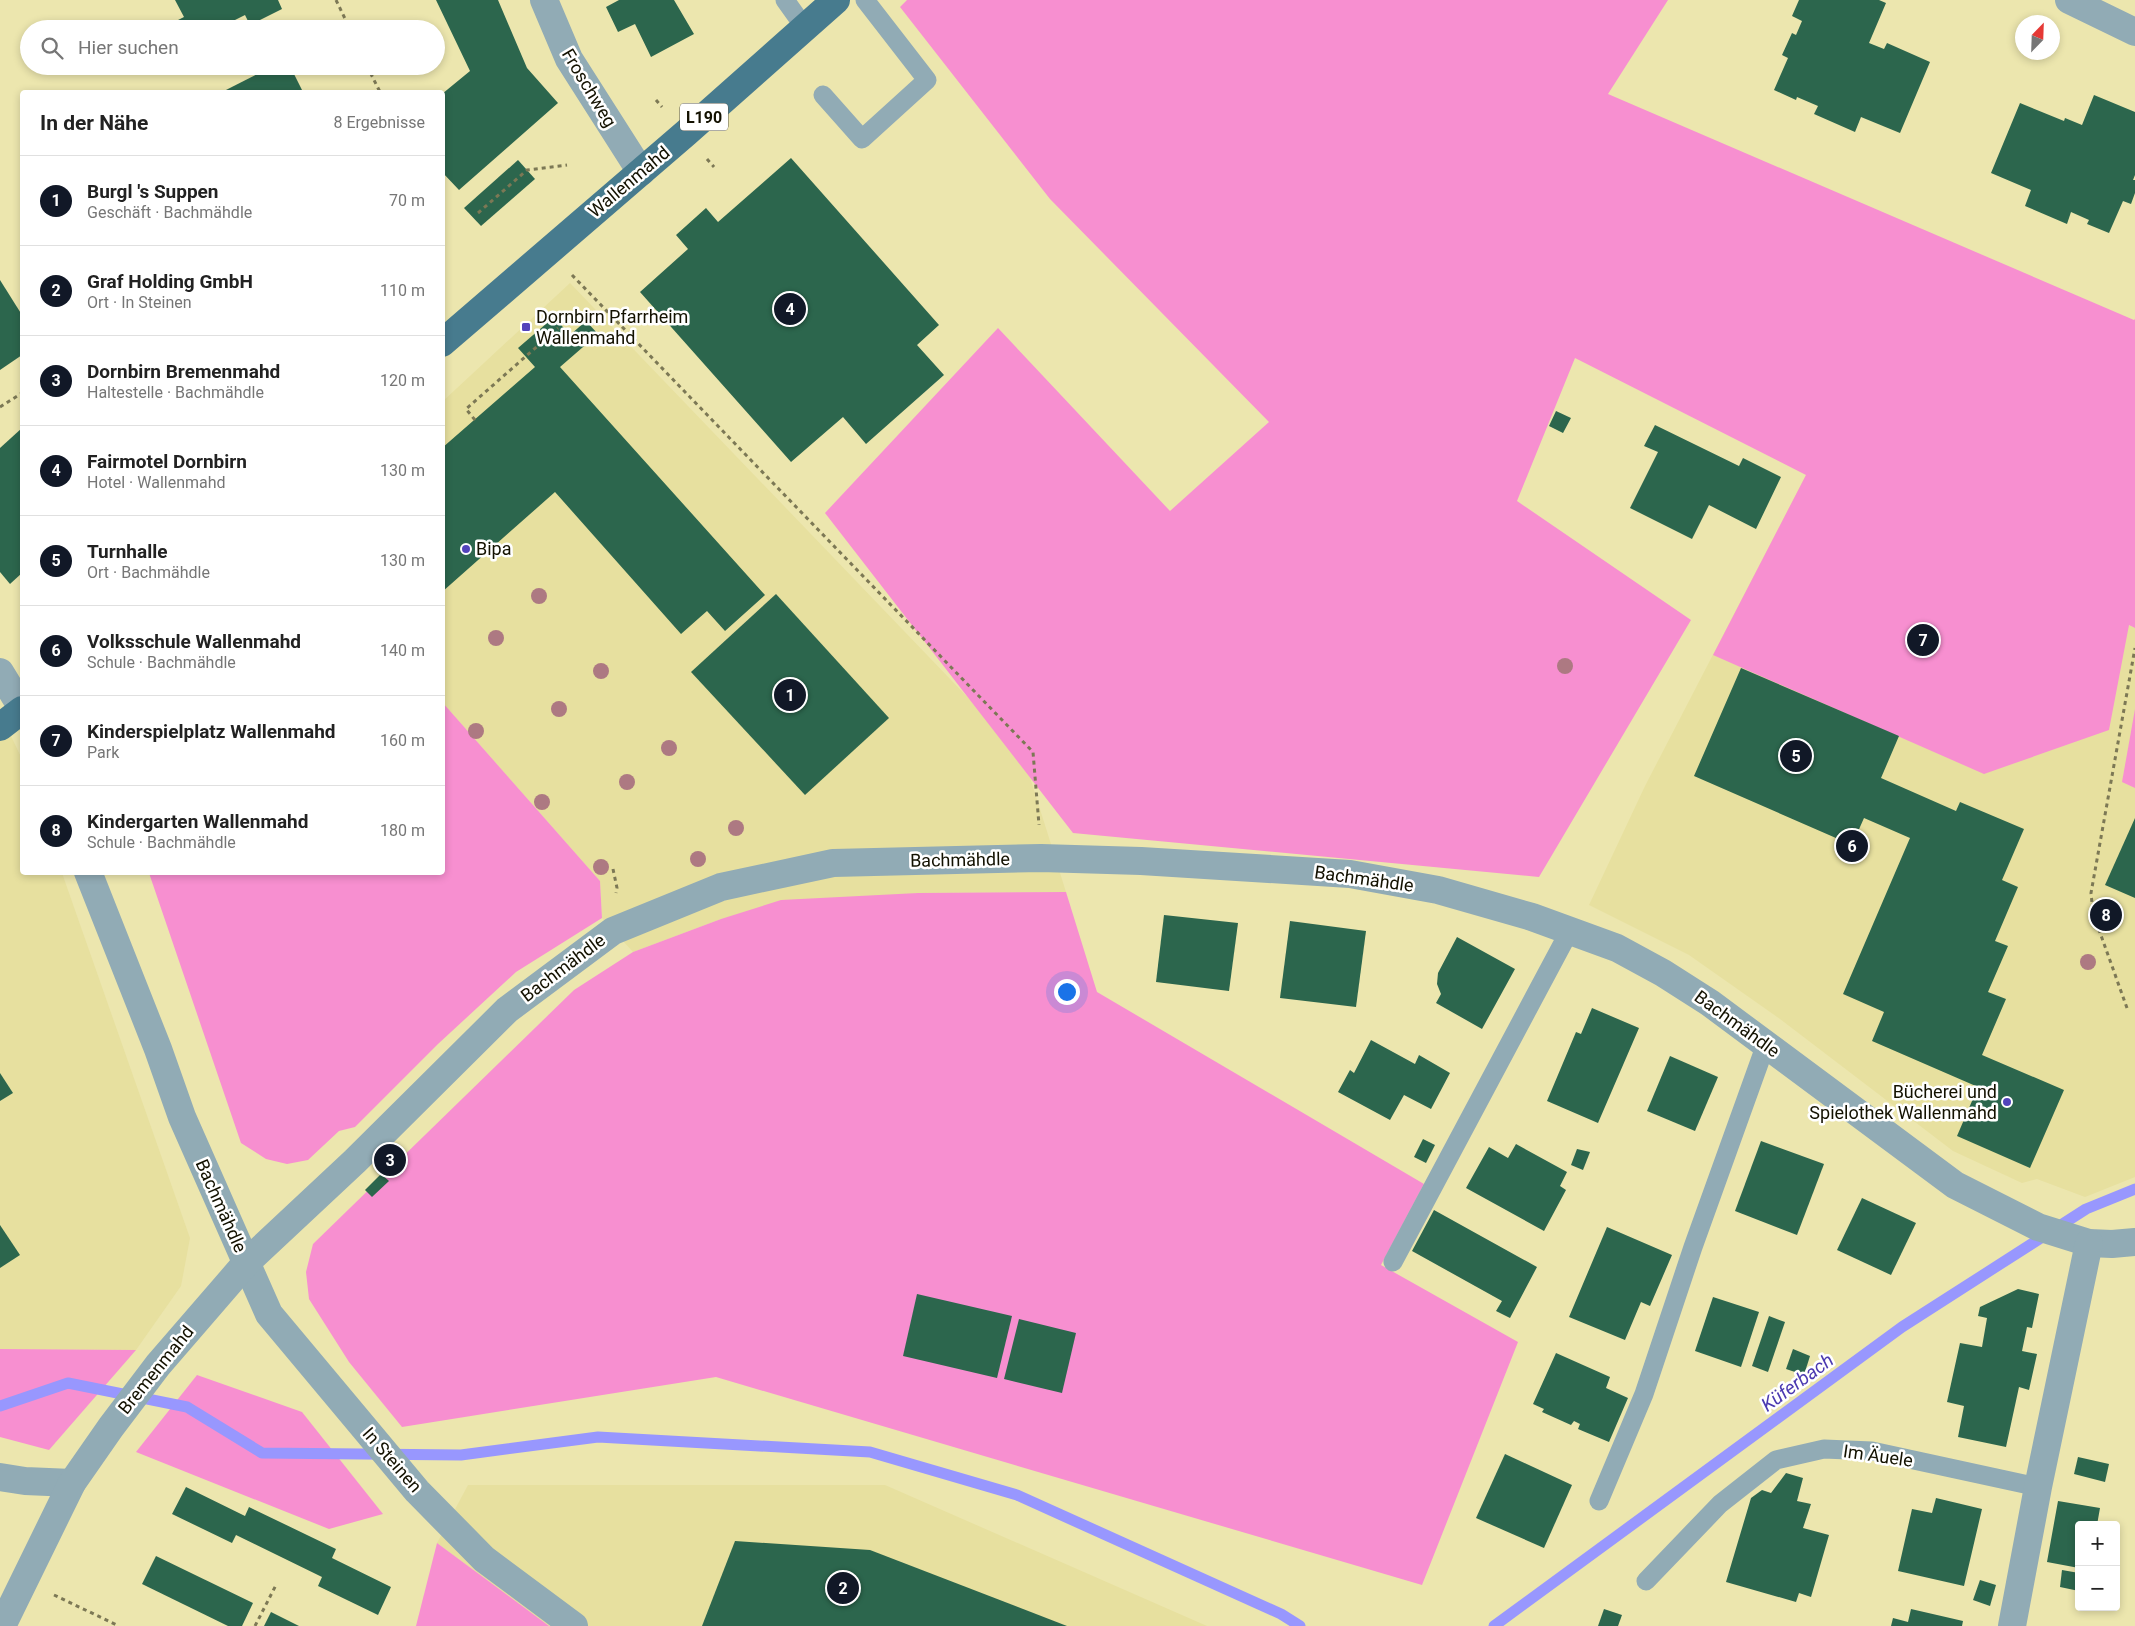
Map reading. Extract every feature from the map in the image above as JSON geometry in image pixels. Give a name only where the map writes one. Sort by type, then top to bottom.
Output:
[{"type":"main road","name":"Wallenmahd","points":[[445,340],[836,0]]},
{"type":"main road","points":[[0,727],[20,711]]},
{"type":"street","name":"Froschweg","points":[[544,0],[569,58],[640,172]]},
{"type":"street","points":[[2070,0],[2135,32]]},
{"type":"street","points":[[0,672],[20,706]]},
{"type":"street","name":"Bachmähdle","points":[[89,875],[182,1117],[247,1262],[355,1161],[507,1010],[613,931],[721,887],[833,863],[1041,858],[1141,861],[1350,874],[1438,890],[1570,930],[1616,948],[1664,973],[1710,1003],[1955,1185],[2038,1228],[2081,1240],[2112,1244],[2135,1242]]},
{"type":"street","points":[[2012,1626],[2081,1240]]},
{"type":"street","name":"Bremenmahd","points":[[2,1626],[26,1581],[72,1483],[111,1427],[158,1366],[247,1262]]},
{"type":"street","name":"In Steinen","points":[[247,1262],[268,1314],[417,1491],[484,1558],[574,1626]]},
{"type":"street","points":[[0,1477],[25,1481],[72,1483]]},
{"type":"lane","points":[[785,0],[805,28]]},
{"type":"lane","points":[[823,95],[862,139],[927,80],[865,0]]},
{"type":"lane","points":[[1393,1262],[1570,930]]},
{"type":"lane","points":[[1599,1501],[1644,1394],[1766,1044]]},
{"type":"lane","name":"Im Äuele","points":[[1646,1581],[1720,1504],[1776,1460],[1824,1449],[1872,1451],[2038,1487]]},
{"type":"path","points":[[336,0],[346,20]]},
{"type":"path","points":[[372,75],[379,90]]},
{"type":"path","points":[[478,214],[528,170],[567,165]]},
{"type":"path","points":[[548,250],[1033,752],[1041,858]]},
{"type":"path","points":[[474,420],[466,409],[558,328]]},
{"type":"path","points":[[0,407],[20,394]]},
{"type":"path","points":[[2127,1008],[2093,913],[2092,893],[2135,648]]},
{"type":"path","points":[[255,1626],[276,1585]]},
{"type":"path","points":[[50,1593],[119,1626]]},
{"type":"shaded area","points":[[907,0],[1668,0],[1608,94],[2135,319],[2135,628],[2129,625],[2109,730],[1984,774],[1713,655],[1806,475],[1575,358],[1517,501],[1691,620],[1539,877],[1073,833],[825,513],[998,328],[1170,511],[1269,422],[1050,199],[900,7]]},
{"type":"shaded area","points":[[570,283],[1023,755],[1066,892],[918,893],[721,919],[633,952],[602,918],[600,881],[445,705],[445,399]]},
{"type":"shaded area","points":[[1806,475],[2135,628],[2135,1177],[2085,1197],[2037,1179],[2022,1183],[1953,1151],[1780,1019],[1689,955],[1589,905],[1645,786]]},
{"type":"shaded area","points":[[445,705],[600,881],[602,918],[516,972],[438,1044],[355,1127],[339,1131],[308,1160],[287,1164],[266,1159],[241,1143],[150,875],[445,875]]},
{"type":"shaded area","points":[[2135,709],[2135,788],[2122,782]]},
{"type":"shaded area","points":[[0,713],[20,755],[20,875],[63,875],[190,1238],[181,1286],[136,1350],[0,1349]]},
{"type":"shaded area","points":[[1066,892],[1097,992],[1424,1184],[1381,1265],[1518,1342],[1422,1585],[716,1377],[402,1427],[349,1362],[309,1299],[306,1272],[313,1244],[574,990],[633,952],[721,919],[781,900],[918,893]]},
{"type":"shaded area","points":[[0,1349],[136,1350],[49,1450],[0,1437]]},
{"type":"shaded area","points":[[197,1375],[302,1412],[383,1514],[329,1529],[136,1452]]},
{"type":"shaded area","points":[[468,1485],[885,1485],[1207,1626],[549,1626],[437,1543]]},
{"type":"shaded area","points":[[437,1543],[549,1626],[416,1626]]},
{"type":"building","points":[[175,0],[278,0],[282,9],[260,20],[248,20],[245,15],[235,20],[178,20],[184,17]]},
{"type":"building","points":[[436,0],[498,0],[527,68],[558,103],[459,190],[445,175],[445,92],[470,71]]},
{"type":"building","points":[[619,0],[674,0],[694,34],[651,57],[635,24],[618,32],[606,7]]},
{"type":"building","points":[[1799,0],[1879,0],[1886,3],[1869,43],[1884,49],[1887,43],[1930,62],[1900,133],[1861,117],[1855,132],[1814,114],[1818,106],[1797,97],[1796,100],[1774,90],[1788,58],[1782,55],[1792,33],[1796,35],[1802,21],[1792,16]]},
{"type":"building","points":[[255,75],[294,75],[302,90],[226,90]]},
{"type":"building","points":[[2094,95],[2135,112],[2135,175],[2133,180],[2135,180],[2135,193],[2131,204],[2123,201],[2109,233],[2087,224],[2089,220],[2071,212],[2067,224],[2025,206],[2031,190],[1991,173],[2020,103],[2064,121],[2065,118],[2082,125]]},
{"type":"building","points":[[791,158],[939,325],[917,345],[944,375],[866,444],[843,417],[791,462],[640,292],[688,249],[676,235],[706,208],[718,222]]},
{"type":"building","points":[[518,160],[535,179],[481,226],[464,208]]},
{"type":"building","points":[[0,280],[20,312],[20,356],[0,370]]},
{"type":"building","points":[[554,317],[570,335],[586,321],[598,334],[560,367],[765,595],[725,631],[707,611],[681,634],[555,492],[445,589],[445,445],[535,367],[518,348]]},
{"type":"building","points":[[1556,411],[1571,418],[1563,433],[1549,426]]},
{"type":"building","points":[[1655,425],[1739,466],[1743,458],[1781,477],[1756,529],[1709,505],[1692,539],[1630,508],[1658,452],[1644,446]]},
{"type":"building","points":[[20,430],[20,575],[10,584],[0,572],[0,448]]},
{"type":"building","points":[[776,594],[889,718],[805,795],[691,672]]},
{"type":"building","points":[[1741,668],[1899,736],[1881,778],[1956,811],[1960,802],[2024,829],[2002,880],[2018,887],[1995,941],[2008,946],[1988,992],[2006,999],[1982,1055],[2064,1090],[2030,1168],[1957,1136],[1978,1087],[1872,1041],[1884,1012],[1843,994],[1910,838],[1864,818],[1852,845],[1694,776]]},
{"type":"building","points":[[2135,818],[2135,898],[2105,885]]},
{"type":"building","points":[[1164,915],[1238,923],[1229,991],[1156,982]]},
{"type":"building","points":[[1290,921],[1366,931],[1356,1007],[1280,998]]},
{"type":"building","points":[[1457,937],[1515,969],[1482,1029],[1436,1003],[1441,994],[1437,984],[1438,973]]},
{"type":"building","points":[[1592,1008],[1639,1028],[1598,1123],[1547,1101],[1576,1032],[1581,1034]]},
{"type":"building","points":[[1371,1040],[1415,1064],[1419,1055],[1450,1073],[1431,1109],[1404,1095],[1390,1120],[1338,1092],[1350,1070],[1354,1073]]},
{"type":"building","points":[[1670,1056],[1718,1077],[1695,1131],[1647,1111]]},
{"type":"building","points":[[0,1073],[13,1093],[0,1101]]},
{"type":"building","points":[[1423,1139],[1435,1145],[1426,1163],[1414,1157]]},
{"type":"building","points":[[1761,1141],[1824,1164],[1797,1235],[1735,1211]]},
{"type":"building","points":[[1516,1144],[1567,1172],[1560,1186],[1566,1190],[1544,1231],[1466,1188],[1489,1147],[1508,1158]]},
{"type":"building","points":[[1577,1149],[1590,1152],[1583,1170],[1571,1165]]},
{"type":"building","points":[[381,1174],[389,1181],[372,1197],[365,1190]]},
{"type":"building","points":[[1862,1198],[1916,1223],[1891,1275],[1837,1250]]},
{"type":"building","points":[[1434,1210],[1537,1267],[1510,1318],[1496,1311],[1502,1301],[1412,1251]]},
{"type":"building","points":[[0,1225],[20,1255],[0,1268]]},
{"type":"building","points":[[1607,1227],[1672,1255],[1650,1306],[1641,1302],[1625,1340],[1569,1317]]},
{"type":"building","points":[[2018,1289],[2039,1294],[2032,1328],[2027,1327],[2022,1351],[2037,1354],[2029,1390],[2019,1387],[2006,1447],[1958,1437],[1964,1406],[1947,1402],[1960,1343],[1982,1347],[1987,1318],[1978,1316],[1980,1307]]},
{"type":"building","points":[[917,1294],[1012,1316],[997,1378],[903,1356]]},
{"type":"building","points":[[1713,1297],[1759,1312],[1741,1367],[1695,1351]]},
{"type":"building","points":[[1769,1316],[1785,1322],[1768,1372],[1752,1366]]},
{"type":"building","points":[[1019,1319],[1076,1333],[1062,1393],[1004,1379]]},
{"type":"building","points":[[1793,1349],[1810,1356],[1804,1375],[1786,1369]]},
{"type":"building","points":[[1556,1353],[1610,1377],[1606,1388],[1628,1398],[1609,1442],[1578,1429],[1580,1424],[1574,1421],[1571,1425],[1542,1412],[1544,1409],[1533,1404]]},
{"type":"building","points":[[1505,1454],[1572,1485],[1544,1548],[1476,1518]]},
{"type":"building","points":[[2078,1457],[2109,1464],[2105,1482],[2074,1474]]},
{"type":"building","points":[[1786,1473],[1803,1478],[1797,1501],[1811,1504],[1803,1528],[1829,1535],[1811,1597],[1799,1593],[1796,1602],[1726,1582],[1751,1498],[1762,1490],[1771,1493]]},
{"type":"building","points":[[186,1487],[245,1516],[249,1507],[336,1549],[332,1558],[391,1587],[378,1615],[318,1586],[322,1577],[236,1535],[232,1543],[172,1514]]},
{"type":"building","points":[[1936,1498],[1982,1509],[1964,1586],[1898,1571],[1912,1509],[1932,1513]]},
{"type":"building","points":[[2058,1501],[2100,1508],[2098,1521],[2075,1521],[2075,1567],[2047,1562]]},
{"type":"building","points":[[735,1541],[870,1550],[1067,1626],[702,1626]]},
{"type":"building","points":[[156,1556],[253,1603],[242,1626],[228,1626],[142,1584]]},
{"type":"building","points":[[2062,1570],[2075,1572],[2075,1590],[2060,1587]]},
{"type":"building","points":[[1980,1580],[1996,1585],[1990,1606],[1973,1600]]},
{"type":"building","points":[[1604,1609],[1622,1615],[1618,1626],[1598,1626]]},
{"type":"building","points":[[1911,1609],[1963,1621],[1962,1626],[1891,1626],[1893,1618],[1908,1622]]},
{"type":"building","points":[[271,1612],[299,1626],[264,1626]]},
{"type":"waterway","name":"Küferbach","points":[[1494,1626],[1902,1327],[2086,1209],[2135,1189]]},
{"type":"waterway","points":[[0,1406],[68,1383],[187,1407],[262,1453],[461,1455],[598,1437],[870,1452],[1017,1495],[1281,1614],[1300,1626]]},
{"type":"place","name":"Fairmotel Dornbirn","points":[[790,309]]},
{"type":"place","name":"Dornbirn Pfarrheim Wallenmahd","points":[[526,327]]},
{"type":"place","name":"Bipa","points":[[466,549]]},
{"type":"place","name":"Kinderspielplatz Wallenmahd","points":[[1923,640]]},
{"type":"place","name":"Burgl 's Suppen","points":[[790,695]]},
{"type":"place","name":"Turnhalle","points":[[1796,756]]},
{"type":"place","name":"Volksschule Wallenmahd","points":[[1852,846]]},
{"type":"place","name":"Kindergarten Wallenmahd","points":[[2106,915]]},
{"type":"place","name":"Bücherei und Spielothek Wallenmahd","points":[[2007,1102]]},
{"type":"place","name":"Dornbirn Bremenmahd","points":[[390,1160]]},
{"type":"place","name":"Graf Holding GmbH","points":[[843,1588]]}]
